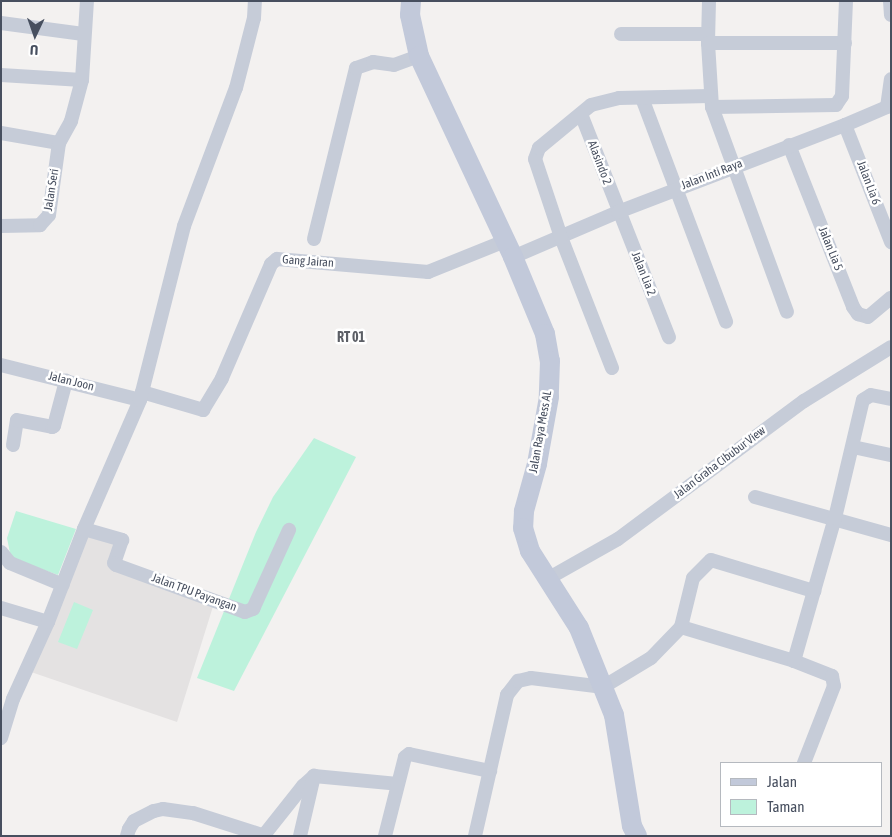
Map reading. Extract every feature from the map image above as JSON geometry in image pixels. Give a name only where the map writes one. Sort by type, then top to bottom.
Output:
[{"type":"street","name":"Jalan Seri","points":[[1,226],[40,225],[49,215],[59,144],[71,121],[82,80],[87,1]]},
{"type":"street","points":[[1,738],[12,699],[48,622],[84,529],[141,396],[184,226],[236,88],[254,18],[255,1]]},
{"type":"street","name":"Jalan Raya Mess AL","points":[[411,1],[410,15],[420,56],[509,249],[545,334],[550,361],[549,397],[537,464],[524,511],[523,528],[530,551],[550,578],[579,628],[614,714],[632,826],[637,836]]},
{"type":"street","points":[[709,1],[708,38],[711,101],[787,312]]},
{"type":"street","points":[[612,368],[561,237],[535,159],[539,148],[591,105],[619,98],[836,105],[842,96],[846,1]]},
{"type":"street","points":[[890,1],[891,15]]},
{"type":"street","points":[[1,22],[84,34]]},
{"type":"street","points":[[622,34],[845,43]]},
{"type":"street","points":[[314,239],[356,68],[373,62],[394,65],[420,56]]},
{"type":"street","points":[[1,75],[82,80]]},
{"type":"street","name":"Jalan Inti Raya","points":[[509,249],[561,237],[618,212],[889,107],[891,79]]},
{"type":"street","points":[[642,98],[726,322]]},
{"type":"street","name":"Alasindo 2","points":[[581,114],[618,212]]},
{"type":"street","name":"Jalan Lia 6","points":[[845,125],[891,242]]},
{"type":"street","points":[[1,133],[59,144]]},
{"type":"street","name":"Jalan Lia 5","points":[[789,145],[853,307],[858,314],[868,317],[891,298]]},
{"type":"street","name":"Jalan Lia 2","points":[[618,212],[669,336]]},
{"type":"street","name":"Gang Jairan","points":[[141,396],[200,410],[205,408],[222,378],[271,264],[277,259],[428,272],[509,249]]},
{"type":"street","name":"Jalan Graha Cibubur View","points":[[550,578],[618,539],[804,401],[891,347]]},
{"type":"street","name":"Jalan Joon","points":[[1,365],[66,381],[141,396]]},
{"type":"street","points":[[13,445],[17,420],[54,426],[66,381]]},
{"type":"street","points":[[794,661],[835,518],[863,400],[871,395],[891,399]]},
{"type":"street","points":[[853,447],[891,455]]},
{"type":"street","points":[[756,497],[891,535]]},
{"type":"street","name":"Jalan TPU Payangan","points":[[84,529],[122,540],[114,563],[245,612],[253,609],[289,530]]},
{"type":"street","points":[[1,552],[10,564],[63,585]]},
{"type":"street","points":[[475,836],[507,695],[518,681],[531,678],[603,687],[651,658],[681,627],[693,578],[711,560],[814,591]]},
{"type":"street","points":[[1,608],[48,622]]},
{"type":"street","points":[[681,627],[794,661],[832,676],[834,686],[804,762]]},
{"type":"street","points":[[385,836],[405,757],[409,754],[490,770]]},
{"type":"street","points":[[127,836],[134,821],[164,808],[193,813],[265,835],[302,786],[314,776],[398,784]]},
{"type":"street","points":[[300,836],[314,776]]},
{"type":"shaded area","points":[[87,534],[118,543],[112,564],[215,600],[177,722],[31,672]]},
{"type":"green space","points":[[314,438],[356,457],[234,691],[197,678],[256,532],[273,497]]},
{"type":"green space","points":[[16,511],[76,529],[58,575],[11,558],[7,538]]},
{"type":"green space","points":[[74,602],[93,610],[77,649],[58,642]]},
{"type":"district","name":"RT 01","points":[[351,337]]}]
